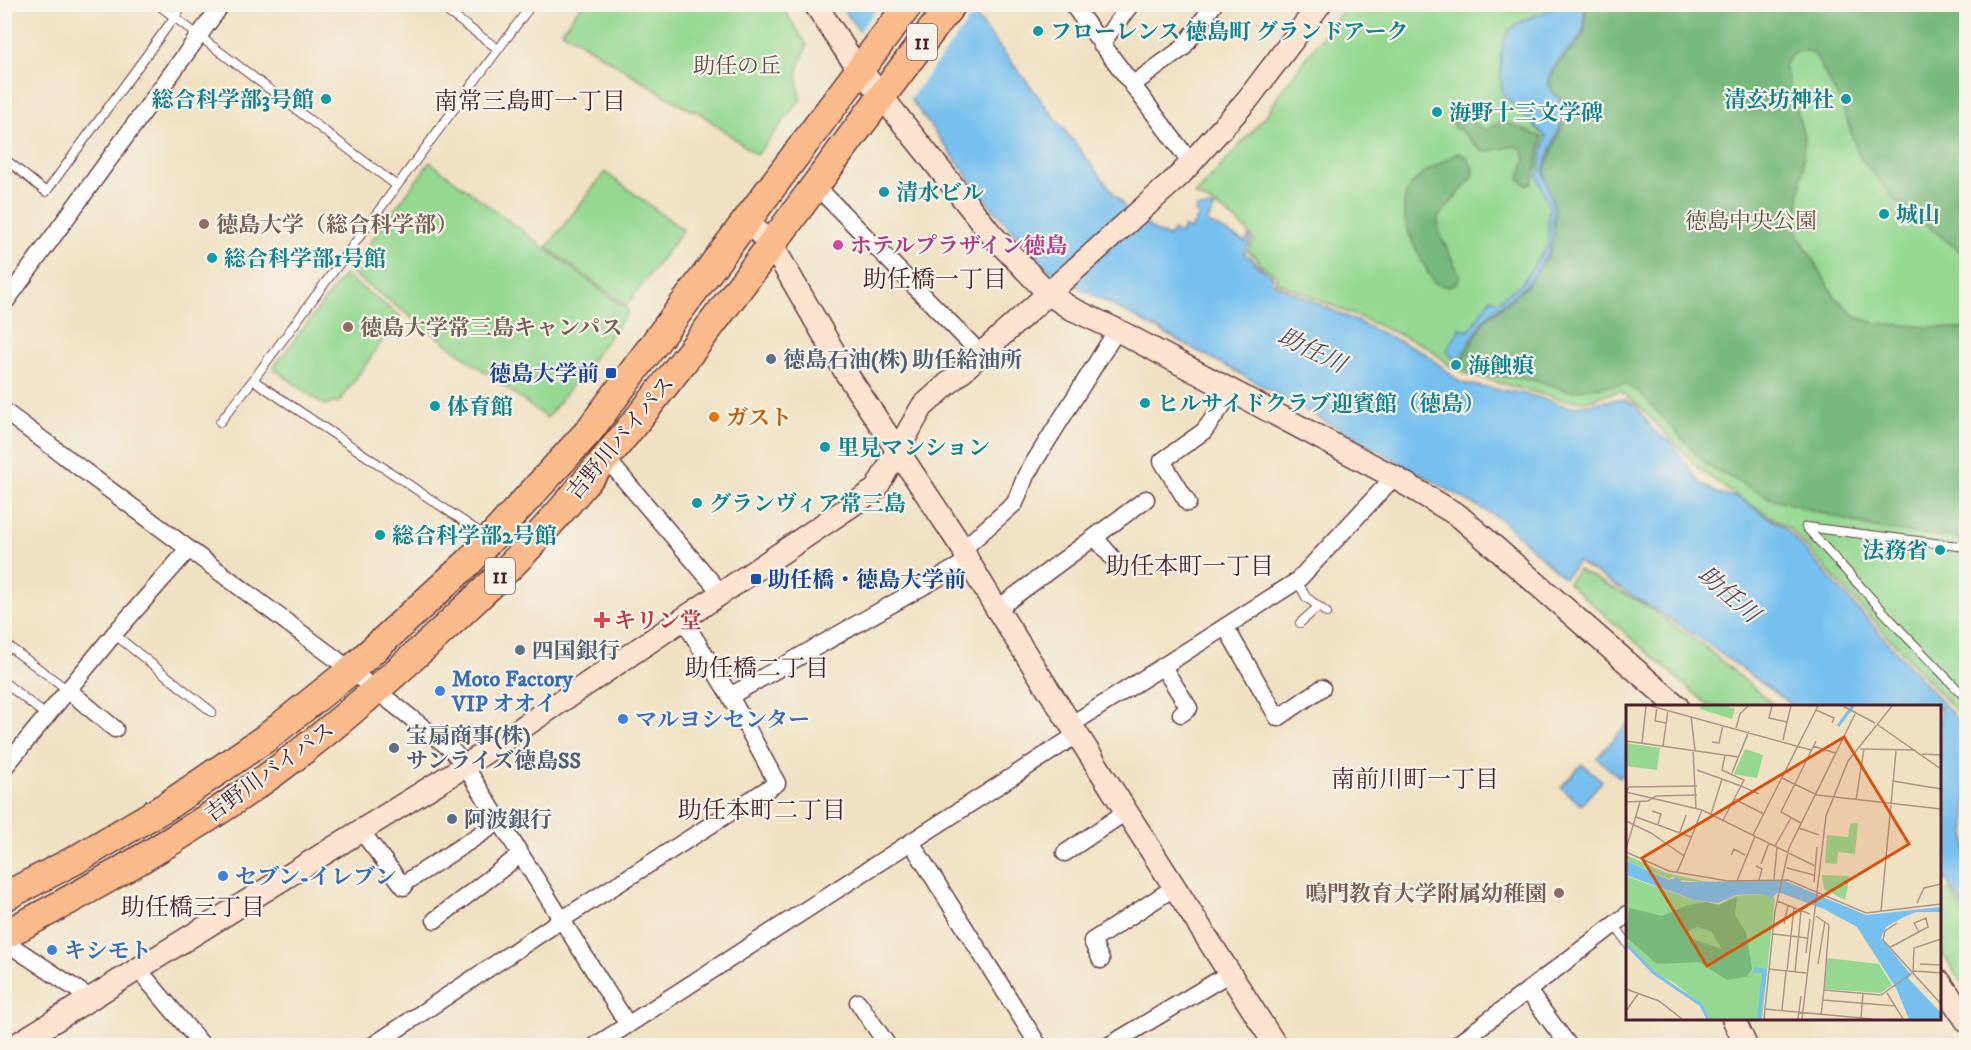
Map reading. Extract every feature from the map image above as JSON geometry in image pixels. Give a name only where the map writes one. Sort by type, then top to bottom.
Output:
[{"type":"highway","name":"吉野川バイパス","points":[[4,897],[77,859],[167,806],[266,738],[350,671],[490,540],[588,432],[909,4]]},
{"type":"highway","name":"吉野川バイパス","points":[[4,935],[94,888],[194,826],[276,771],[375,690],[500,577],[605,457],[772,245],[887,87],[952,4]]},
{"type":"street","points":[[4,304],[222,4]]},
{"type":"street","points":[[815,4],[866,60],[887,87],[992,235],[1055,288],[1070,308],[1117,330],[1394,477],[1459,516],[1676,705]]},
{"type":"street","points":[[1072,4],[1191,163]]},
{"type":"street","points":[[1101,44],[1131,4]]},
{"type":"street","points":[[1132,85],[1183,48],[1214,4]]},
{"type":"street","points":[[14,1046],[465,766],[876,489],[922,407],[1191,163],[1248,99],[1320,4]]},
{"type":"street","points":[[816,186],[981,354]]},
{"type":"street","points":[[746,220],[772,245],[846,373],[900,449],[997,609],[1276,1046]]},
{"type":"street","points":[[730,696],[966,555],[1015,503],[1026,476],[1117,330]]},
{"type":"street","points":[[1188,503],[1162,461],[1204,431],[1232,392]]},
{"type":"street","points":[[4,411],[452,750],[465,766],[628,1024]]},
{"type":"street","points":[[605,457],[722,594]]},
{"type":"street","points":[[595,1046],[911,842],[1163,667],[1297,581],[1394,477]]},
{"type":"street","points":[[997,609],[1146,499]]},
{"type":"street","points":[[1095,537],[1115,561]]},
{"type":"street","points":[[4,768],[114,634],[189,549]]},
{"type":"street","points":[[372,1046],[561,920],[777,783],[730,696],[683,619]]},
{"type":"street","points":[[1226,628],[1278,718],[1322,688]]},
{"type":"street","points":[[1163,667],[1189,708],[1181,714]]},
{"type":"street","points":[[68,690],[115,729]]},
{"type":"street","points":[[1065,853],[1127,811]]},
{"type":"street","points":[[362,832],[407,883],[499,822]]},
{"type":"street","points":[[911,842],[1040,1046]]},
{"type":"street","points":[[435,920],[520,855]]},
{"type":"street","points":[[1101,960],[1092,941],[1175,887]]},
{"type":"street","points":[[1455,1046],[1621,919]]},
{"type":"street","points":[[4,941],[90,998]]},
{"type":"street","points":[[137,968],[203,1046]]},
{"type":"street","points":[[1108,1046],[1230,973]]},
{"type":"street","points":[[1941,983],[1966,1020]]},
{"type":"street","points":[[1528,991],[1569,1046]]},
{"type":"street","points":[[858,1002],[888,1046]]},
{"type":"street","points":[[1734,1020],[1746,1046]]},
{"type":"lane","points":[[157,4],[397,186]]},
{"type":"lane","points":[[6,162],[46,192],[184,4]]},
{"type":"lane","points":[[437,4],[498,49]]},
{"type":"lane","points":[[220,422],[532,4]]},
{"type":"lane","points":[[253,380],[490,540]]},
{"type":"lane","points":[[1966,546],[1806,527],[1966,698]]},
{"type":"lane","points":[[1297,581],[1306,597],[1327,613]]},
{"type":"lane","points":[[1300,623],[1318,607]]},
{"type":"lane","points":[[114,634],[212,712]]},
{"type":"lane","points":[[4,643],[68,690]]},
{"type":"lane","points":[[4,682],[48,717]]},
{"type":"lane","points":[[1621,919],[1626,937]]},
{"type":"green space","name":"助任の丘","points":[[581,5],[781,5],[807,45],[797,73],[800,100],[757,155],[698,112],[684,107],[562,31]]},
{"type":"green space","name":"徳島中央公園","points":[[1347,5],[1966,5],[1966,722],[1788,527],[1730,492],[1699,469],[1639,406],[1620,391],[1585,401],[1563,400],[1470,375],[1450,366],[1428,347],[1275,281],[1277,275],[1258,264],[1259,259],[1248,252],[1254,240],[1242,226],[1211,203],[1195,195],[1266,116],[1282,90]]},
{"type":"green space","points":[[1585,5],[1966,5],[1966,256],[1895,200],[1859,156],[1842,105],[1814,54],[1805,51],[1796,52],[1784,66],[1804,137],[1803,168],[1795,229],[1835,297],[1857,317],[1876,323],[1962,329],[1966,327],[1966,540],[1874,528],[1770,498],[1707,465],[1640,393],[1625,384],[1570,391],[1532,380],[1478,374],[1459,366],[1485,320],[1526,287],[1551,251],[1555,210],[1546,181],[1545,169],[1569,108],[1568,104],[1554,93],[1550,80],[1556,66],[1584,33]]},
{"type":"green space","points":[[1459,117],[1486,130],[1503,121],[1542,137],[1532,183],[1526,185],[1519,178],[1526,159],[1521,148],[1515,146],[1484,152],[1454,127],[1453,124]]},
{"type":"green space","points":[[1458,153],[1466,156],[1474,170],[1472,178],[1438,217],[1439,232],[1460,276],[1457,283],[1448,287],[1434,283],[1423,263],[1407,227],[1404,203],[1407,192],[1416,180]]},
{"type":"green space","points":[[430,162],[629,311],[547,418],[349,271]]},
{"type":"green space","points":[[605,172],[683,230],[626,306],[547,247]]},
{"type":"green space","points":[[344,275],[400,316],[339,402],[324,405],[273,368]]},
{"type":"green space","points":[[1578,570],[1640,602],[1705,647],[1774,705],[1708,705],[1568,583]]},
{"type":"green space","points":[[1949,889],[1966,914],[1966,989],[1941,952],[1941,894]]},
{"type":"water","name":"助任川","points":[[840,5],[967,5],[1126,209],[1155,231],[1169,237],[1174,230],[1180,234],[1184,227],[1190,230],[1199,216],[1195,212],[1196,208],[1215,207],[1207,222],[1245,242],[1249,236],[1251,241],[1244,254],[1256,261],[1254,264],[1273,276],[1271,282],[1425,353],[1461,383],[1525,394],[1571,407],[1612,400],[1626,400],[1636,406],[1653,430],[1672,444],[1700,483],[1717,493],[1739,498],[1785,528],[1966,729],[1966,909],[1941,873],[1941,705],[1793,705],[1686,629],[1578,562],[1564,578],[1499,518],[1239,373],[1048,271],[988,203]]},
{"type":"water","points":[[1561,5],[1584,5],[1584,23],[1578,39],[1550,74],[1550,89],[1567,105],[1567,108],[1543,170],[1554,209],[1553,237],[1549,251],[1536,273],[1524,287],[1484,319],[1457,363],[1447,351],[1460,328],[1469,331],[1491,298],[1498,301],[1522,283],[1548,245],[1549,207],[1537,176],[1546,137],[1502,94],[1501,58],[1504,40],[1513,27]]},
{"type":"water","points":[[1626,725],[1626,771],[1620,778],[1597,758]]},
{"type":"water","points":[[1582,764],[1602,781],[1581,805],[1561,787]]},
{"type":"pier","points":[[971,4],[976,11],[909,100],[858,33],[880,5]]},
{"type":"place","name":"フローレンス 徳島町 グランドアーク","points":[[1038,31]]},
{"type":"place","name":"総合科学部3号館","points":[[326,99]]},
{"type":"place","name":"清玄坊神社","points":[[1846,99]]},
{"type":"place","name":"海野十三文学碑","points":[[1437,112]]},
{"type":"place","name":"清水ビル","points":[[884,192]]},
{"type":"place","name":"城山","points":[[1884,214]]},
{"type":"place","name":"徳島大学（総合科学部）","points":[[204,224]]},
{"type":"place","name":"ホテルプラザイン徳島","points":[[838,245]]},
{"type":"place","name":"総合科学部1号館","points":[[212,258]]},
{"type":"place","name":"徳島大学常三島キャンパス","points":[[348,327]]},
{"type":"place","name":"徳島石油(株) 助任給油所","points":[[771,359]]},
{"type":"place","name":"海蝕痕","points":[[1456,365]]},
{"type":"place","name":"徳島大学前","points":[[611,373]]},
{"type":"place","name":"ヒルサイドクラブ迎賓館（徳島）","points":[[1145,403]]},
{"type":"place","name":"体育館","points":[[435,406]]},
{"type":"place","name":"ガスト","points":[[714,417]]},
{"type":"place","name":"里見マンション","points":[[825,447]]},
{"type":"place","name":"グランヴィア常三島","points":[[697,503]]},
{"type":"place","name":"総合科学部2号館","points":[[380,535]]},
{"type":"place","name":"法務省","points":[[1940,550]]},
{"type":"place","name":"助任橋・徳島大学前","points":[[756,579]]},
{"type":"place","name":"キリン堂","points":[[602,620]]},
{"type":"place","name":"四国銀行","points":[[520,650]]},
{"type":"place","name":"Moto Factory VIP オオイ","points":[[440,691]]},
{"type":"place","name":"マルヨシセンター","points":[[623,719]]},
{"type":"place","name":"宝扇商事(株) サンライズ徳島SS","points":[[394,748]]},
{"type":"place","name":"阿波銀行","points":[[452,819]]},
{"type":"place","name":"セブン-イレブン","points":[[223,876]]},
{"type":"place","name":"鳴門教育大学附属幼稚園","points":[[1559,893]]},
{"type":"place","name":"キシモト","points":[[52,950]]},
{"type":"district","name":"南常三島町一丁目","points":[[530,101]]},
{"type":"district","name":"助任橋一丁目","points":[[935,279]]},
{"type":"district","name":"助任本町一丁目","points":[[1190,566]]},
{"type":"district","name":"助任橋二丁目","points":[[757,668]]},
{"type":"district","name":"南前川町一丁目","points":[[1415,779]]},
{"type":"district","name":"助任本町二丁目","points":[[762,810]]},
{"type":"district","name":"助任橋三丁目","points":[[193,907]]}]
